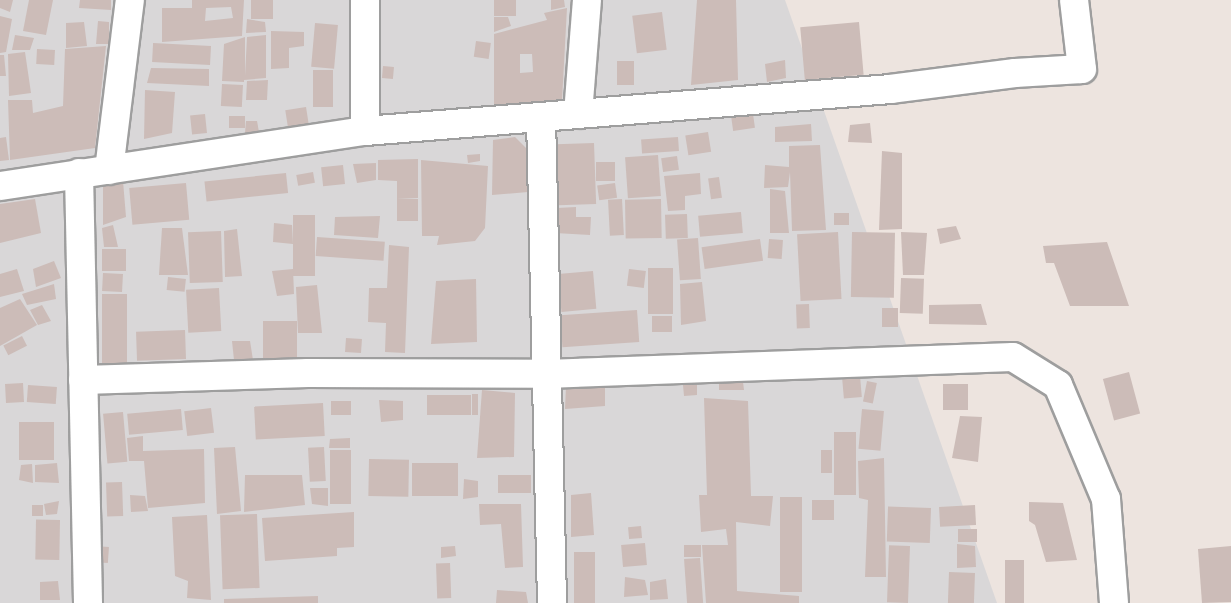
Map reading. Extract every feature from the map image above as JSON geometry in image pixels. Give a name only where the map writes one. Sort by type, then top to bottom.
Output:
[{"type":"street","points":[[109,170],[130,0]]},
{"type":"street","points":[[365,131],[366,0]]},
{"type":"street","points":[[578,114],[587,0]]},
{"type":"street","points":[[0,186],[365,131],[890,89],[1015,73],[1082,69],[1074,0]]},
{"type":"street","points":[[541,117],[552,603]]},
{"type":"street","points":[[79,174],[88,603]]},
{"type":"street","points":[[83,380],[308,373],[546,374],[1013,357],[1058,385],[1106,499],[1114,603]]},
{"type":"shaded area","points":[[0,0],[785,0],[997,603],[0,603]]},
{"type":"building","points":[[0,0],[13,0],[10,12],[0,8]]},
{"type":"building","points":[[29,0],[53,0],[46,35],[23,31]]},
{"type":"building","points":[[80,0],[111,0],[111,10],[79,8]]},
{"type":"building","points":[[192,0],[244,0],[242,36],[162,42],[162,8],[192,8]],"holes":[[[231,7],[233,18],[205,21],[206,8]]]},
{"type":"building","points":[[251,0],[273,0],[273,19],[251,19]]},
{"type":"building","points":[[494,0],[516,0],[516,16],[494,16]]},
{"type":"building","points":[[551,0],[564,0],[565,7],[551,10]]},
{"type":"building","points":[[697,0],[736,0],[738,80],[691,85]]},
{"type":"building","points":[[567,8],[562,100],[494,108],[494,34],[547,20],[544,13]],"holes":[[[520,54],[532,54],[533,72],[520,73]]]},
{"type":"building","points":[[662,12],[667,50],[637,53],[632,16]]},
{"type":"building","points":[[0,16],[12,19],[6,52],[0,53]]},
{"type":"building","points":[[494,17],[508,17],[511,26],[494,32]]},
{"type":"building","points":[[247,19],[265,22],[266,32],[246,33]]},
{"type":"building","points":[[98,21],[109,22],[109,44],[96,44]]},
{"type":"building","points":[[84,22],[87,46],[66,48],[66,23]]},
{"type":"building","points":[[859,22],[864,75],[805,80],[800,27]]},
{"type":"building","points":[[315,23],[338,25],[334,69],[311,67]]},
{"type":"building","points":[[271,31],[304,32],[304,46],[289,48],[289,68],[271,69]]},
{"type":"building","points":[[15,35],[34,38],[30,50],[12,50]]},
{"type":"building","points":[[266,35],[266,78],[244,80],[244,82],[222,81],[224,44],[245,37],[245,76],[247,37]]},
{"type":"building","points":[[476,41],[491,43],[489,59],[474,57]]},
{"type":"building","points":[[153,43],[211,46],[210,65],[152,62]]},
{"type":"building","points":[[106,46],[95,148],[10,160],[8,100],[32,100],[33,113],[63,106],[65,49]]},
{"type":"building","points":[[37,49],[55,50],[54,65],[36,64]]},
{"type":"building","points":[[25,52],[31,93],[9,96],[8,54]]},
{"type":"building","points":[[0,55],[4,55],[6,76],[0,76]]},
{"type":"building","points":[[785,60],[786,78],[767,82],[765,64]]},
{"type":"building","points":[[617,61],[634,61],[634,85],[617,85]]},
{"type":"building","points":[[383,66],[394,67],[393,79],[382,78]]},
{"type":"building","points":[[151,68],[209,69],[209,86],[147,83]]},
{"type":"building","points":[[313,70],[333,70],[333,107],[313,107]]},
{"type":"building","points":[[268,80],[267,100],[246,100],[247,81]]},
{"type":"building","points":[[222,84],[243,85],[242,107],[221,106]]},
{"type":"building","points":[[145,90],[175,92],[172,133],[144,139]]},
{"type":"building","points":[[306,107],[309,126],[288,129],[285,110]]},
{"type":"building","points":[[205,114],[207,133],[192,134],[190,116]]},
{"type":"building","points":[[753,114],[755,128],[733,131],[731,117]]},
{"type":"building","points":[[229,116],[245,116],[245,128],[229,128]]},
{"type":"building","points":[[246,121],[257,121],[259,132],[245,133]]},
{"type":"building","points":[[870,123],[872,143],[848,142],[850,125]]},
{"type":"building","points":[[811,124],[812,141],[775,142],[775,127]]},
{"type":"building","points":[[708,132],[711,152],[688,155],[685,136]]},
{"type":"building","points":[[6,137],[9,160],[0,161],[0,138]]},
{"type":"building","points":[[515,137],[527,149],[528,192],[492,195],[493,140]]},
{"type":"building","points":[[678,137],[679,151],[642,154],[641,140]]},
{"type":"building","points":[[594,143],[596,204],[558,205],[556,144]]},
{"type":"building","points":[[820,145],[826,230],[792,231],[790,172],[788,187],[764,188],[765,165],[789,167],[789,146]]},
{"type":"building","points":[[882,151],[902,153],[902,229],[879,230]]},
{"type":"building","points":[[480,154],[480,161],[468,163],[467,155]]},
{"type":"building","points":[[658,155],[661,196],[628,198],[625,157]]},
{"type":"building","points":[[677,156],[679,170],[663,172],[661,158]]},
{"type":"building","points":[[418,159],[418,198],[397,199],[397,181],[378,180],[378,160]]},
{"type":"building","points":[[421,160],[488,166],[485,228],[475,241],[437,245],[439,236],[422,236]]},
{"type":"building","points":[[596,162],[615,162],[615,181],[596,181]]},
{"type":"building","points":[[376,163],[376,180],[357,183],[353,164]]},
{"type":"building","points":[[343,165],[345,184],[323,186],[321,167]]},
{"type":"building","points":[[313,172],[315,183],[298,186],[296,175]]},
{"type":"building","points":[[286,173],[288,193],[207,201],[204,182]]},
{"type":"building","points":[[700,173],[701,194],[685,196],[685,210],[668,211],[664,176]]},
{"type":"building","points":[[719,177],[722,198],[711,199],[708,179]]},
{"type":"building","points":[[123,181],[126,217],[103,225],[103,184]]},
{"type":"building","points":[[186,183],[189,220],[132,225],[129,188]]},
{"type":"building","points":[[615,183],[617,198],[599,200],[597,186]]},
{"type":"building","points":[[770,189],[785,191],[789,233],[770,233]]},
{"type":"building","points":[[35,199],[41,233],[0,243],[0,204]]},
{"type":"building","points":[[397,199],[418,199],[418,221],[397,221]]},
{"type":"building","points":[[622,199],[624,235],[610,236],[608,200]]},
{"type":"building","points":[[661,199],[662,238],[626,239],[625,200]]},
{"type":"building","points":[[576,207],[576,217],[591,217],[590,235],[555,233],[557,208]]},
{"type":"building","points":[[741,212],[743,233],[700,237],[698,216]]},
{"type":"building","points":[[834,213],[849,213],[849,225],[834,225]]},
{"type":"building","points":[[687,214],[688,238],[666,239],[665,215]]},
{"type":"building","points":[[293,215],[315,215],[315,276],[293,276]]},
{"type":"building","points":[[380,216],[378,238],[334,235],[335,217]]},
{"type":"building","points":[[274,223],[292,225],[293,244],[273,242]]},
{"type":"building","points":[[113,225],[118,247],[104,247],[102,228]]},
{"type":"building","points":[[956,226],[961,239],[940,244],[937,229]]},
{"type":"building","points":[[162,228],[182,228],[188,275],[159,275]]},
{"type":"building","points":[[237,229],[242,276],[225,277],[224,231]]},
{"type":"building","points":[[221,231],[223,282],[190,283],[188,232]]},
{"type":"building","points":[[838,232],[842,299],[801,301],[797,234]]},
{"type":"building","points":[[852,232],[895,233],[894,298],[851,297]]},
{"type":"building","points":[[901,232],[927,233],[924,275],[903,275]]},
{"type":"building","points":[[317,237],[385,242],[384,261],[316,256]]},
{"type":"building","points":[[698,238],[701,279],[680,280],[677,239]]},
{"type":"building","points":[[760,239],[763,261],[705,269],[702,247]]},
{"type":"building","points":[[769,239],[783,240],[782,259],[768,258]]},
{"type":"building","points":[[1107,242],[1129,306],[1070,306],[1054,263],[1046,263],[1043,246]]},
{"type":"building","points":[[389,245],[409,247],[405,353],[385,352],[386,323],[368,322],[369,288],[387,288]]},
{"type":"building","points":[[102,249],[126,249],[126,271],[102,271]]},
{"type":"building","points":[[54,261],[61,278],[36,287],[33,269]]},
{"type":"building","points":[[648,268],[673,268],[673,314],[648,314]]},
{"type":"building","points":[[17,269],[24,291],[0,297],[0,274]]},
{"type":"building","points":[[293,269],[294,294],[277,296],[272,271]]},
{"type":"building","points":[[629,269],[646,271],[644,288],[627,286]]},
{"type":"building","points":[[593,271],[596,309],[561,312],[558,274]]},
{"type":"building","points":[[103,273],[123,274],[122,292],[102,291]]},
{"type":"building","points":[[168,277],[186,279],[185,292],[167,290]]},
{"type":"building","points":[[901,278],[924,279],[923,314],[900,313]]},
{"type":"building","points":[[476,279],[477,342],[431,344],[436,281]]},
{"type":"building","points":[[702,282],[706,321],[681,325],[680,284]]},
{"type":"building","points":[[54,284],[56,299],[27,305],[22,294]]},
{"type":"building","points":[[317,285],[322,333],[298,333],[296,287]]},
{"type":"building","points":[[219,288],[221,331],[188,333],[186,290]]},
{"type":"building","points":[[102,294],[127,294],[127,368],[102,368]]},
{"type":"building","points":[[20,299],[37,325],[0,346],[0,308]]},
{"type":"building","points":[[796,304],[809,304],[810,328],[797,328]]},
{"type":"building","points":[[981,304],[987,325],[929,324],[929,305]]},
{"type":"building","points":[[42,305],[51,321],[38,325],[30,310]]},
{"type":"building","points":[[882,308],[898,308],[898,327],[882,327]]},
{"type":"building","points":[[637,310],[639,342],[562,347],[560,315]]},
{"type":"building","points":[[652,316],[672,316],[672,332],[652,332]]},
{"type":"building","points":[[263,321],[297,321],[297,360],[263,360]]},
{"type":"building","points":[[185,330],[186,359],[137,361],[136,332]]},
{"type":"building","points":[[22,336],[27,346],[8,355],[3,346]]},
{"type":"building","points":[[346,338],[362,339],[361,353],[345,352]]},
{"type":"building","points":[[232,341],[250,341],[253,360],[234,360]]},
{"type":"building","points":[[1129,372],[1140,414],[1114,421],[1103,379]]},
{"type":"building","points":[[860,376],[862,397],[844,398],[842,378]]},
{"type":"building","points":[[719,381],[743,382],[744,390],[719,390]]},
{"type":"building","points":[[867,381],[877,383],[873,404],[863,402]]},
{"type":"building","points":[[23,383],[24,402],[6,403],[5,384]]},
{"type":"building","points":[[943,384],[968,384],[968,410],[943,410]]},
{"type":"building","points":[[28,385],[57,387],[56,404],[27,402]]},
{"type":"building","points":[[683,385],[697,385],[697,395],[684,396]]},
{"type":"building","points":[[605,386],[605,406],[565,409],[566,387]]},
{"type":"building","points":[[482,390],[515,393],[514,457],[477,458]]},
{"type":"building","points":[[472,394],[478,394],[478,415],[472,415]]},
{"type":"building","points":[[427,395],[471,395],[471,415],[427,415]]},
{"type":"building","points":[[704,398],[748,401],[751,496],[773,496],[770,526],[736,522],[737,591],[799,596],[799,603],[706,603],[702,545],[728,545],[726,529],[701,532],[699,495],[707,495]]},
{"type":"building","points":[[379,400],[403,401],[403,420],[381,422]]},
{"type":"building","points":[[331,401],[351,401],[351,415],[331,415]]},
{"type":"building","points":[[323,403],[325,436],[256,440],[254,407]]},
{"type":"building","points":[[211,408],[214,433],[187,436],[184,411]]},
{"type":"building","points":[[181,409],[183,430],[129,435],[127,414]]},
{"type":"building","points":[[862,409],[884,411],[880,451],[859,449]]},
{"type":"building","points":[[123,412],[127,462],[107,464],[103,414]]},
{"type":"building","points":[[960,416],[982,417],[978,462],[952,458]]},
{"type":"building","points":[[19,422],[54,422],[54,460],[19,460]]},
{"type":"building","points":[[834,432],[856,432],[856,495],[834,495]]},
{"type":"building","points":[[143,436],[143,451],[204,449],[205,503],[148,508],[144,461],[129,461],[127,438]]},
{"type":"building","points":[[350,438],[350,448],[329,448],[330,439]]},
{"type":"building","points":[[235,447],[241,511],[217,514],[214,448]]},
{"type":"building","points":[[324,447],[326,481],[310,482],[308,448]]},
{"type":"building","points":[[330,450],[351,450],[351,504],[330,504]]},
{"type":"building","points":[[821,450],[832,450],[832,473],[821,473]]},
{"type":"building","points":[[884,458],[886,577],[865,577],[868,500],[859,498],[858,461]]},
{"type":"building","points":[[369,459],[409,460],[408,497],[368,496]]},
{"type":"building","points":[[57,463],[59,483],[35,482],[35,465]]},
{"type":"building","points":[[412,463],[458,463],[458,496],[412,496]]},
{"type":"building","points":[[32,464],[33,483],[19,480],[21,465]]},
{"type":"building","points":[[245,475],[302,475],[305,505],[244,512]]},
{"type":"building","points":[[498,475],[531,475],[531,493],[498,493]]},
{"type":"building","points":[[464,479],[478,481],[478,497],[463,499]]},
{"type":"building","points":[[122,482],[123,516],[107,517],[106,483]]},
{"type":"building","points":[[310,488],[328,488],[328,506],[312,504]]},
{"type":"building","points":[[591,493],[594,535],[571,537],[571,495]]},
{"type":"building","points":[[130,495],[145,496],[148,511],[131,512]]},
{"type":"building","points":[[780,497],[802,497],[802,592],[780,592]]},
{"type":"building","points":[[812,500],[834,500],[834,520],[812,520]]},
{"type":"building","points":[[59,501],[57,514],[46,515],[44,504]]},
{"type":"building","points":[[1029,502],[1063,503],[1077,560],[1046,562],[1035,525],[1029,521]]},
{"type":"building","points":[[479,504],[521,504],[523,567],[505,568],[501,524],[480,525]]},
{"type":"building","points":[[32,505],[43,505],[43,516],[32,516]]},
{"type":"building","points":[[975,505],[976,525],[940,527],[939,507]]},
{"type":"building","points":[[888,506],[931,508],[930,543],[887,541]]},
{"type":"building","points":[[354,512],[354,547],[337,548],[337,556],[265,561],[262,518]]},
{"type":"building","points":[[257,514],[260,588],[223,589],[220,515]]},
{"type":"building","points":[[207,515],[211,600],[187,598],[188,581],[175,576],[172,517]]},
{"type":"building","points":[[36,520],[60,520],[59,560],[35,560]]},
{"type":"building","points":[[641,526],[642,538],[629,539],[628,527]]},
{"type":"building","points":[[958,529],[977,529],[977,542],[958,542]]},
{"type":"building","points":[[645,543],[647,565],[623,567],[621,545]]},
{"type":"building","points":[[957,544],[975,546],[976,567],[957,568]]},
{"type":"building","points":[[684,545],[701,545],[701,557],[684,557]]},
{"type":"building","points":[[889,545],[910,546],[908,603],[887,602]]},
{"type":"building","points":[[94,546],[109,547],[108,563],[93,562]]},
{"type":"building","points":[[455,546],[456,556],[441,558],[441,547]]},
{"type":"building","points":[[1231,546],[1231,602],[1202,603],[1198,549]]},
{"type":"building","points":[[574,552],[595,552],[595,603],[574,603]]},
{"type":"building","points":[[700,558],[703,603],[687,603],[684,559]]},
{"type":"building","points":[[1005,560],[1024,560],[1024,603],[1005,603]]},
{"type":"building","points":[[436,563],[450,563],[451,598],[437,598]]},
{"type":"building","points":[[949,572],[975,573],[974,603],[948,603]]},
{"type":"building","points":[[625,577],[645,580],[648,595],[624,597]]},
{"type":"building","points":[[666,579],[668,599],[650,600],[650,582]]},
{"type":"building","points":[[58,581],[60,600],[40,600],[40,582]]},
{"type":"building","points":[[497,590],[526,592],[528,603],[496,603]]},
{"type":"building","points":[[318,596],[318,603],[224,603],[224,599]]}]
